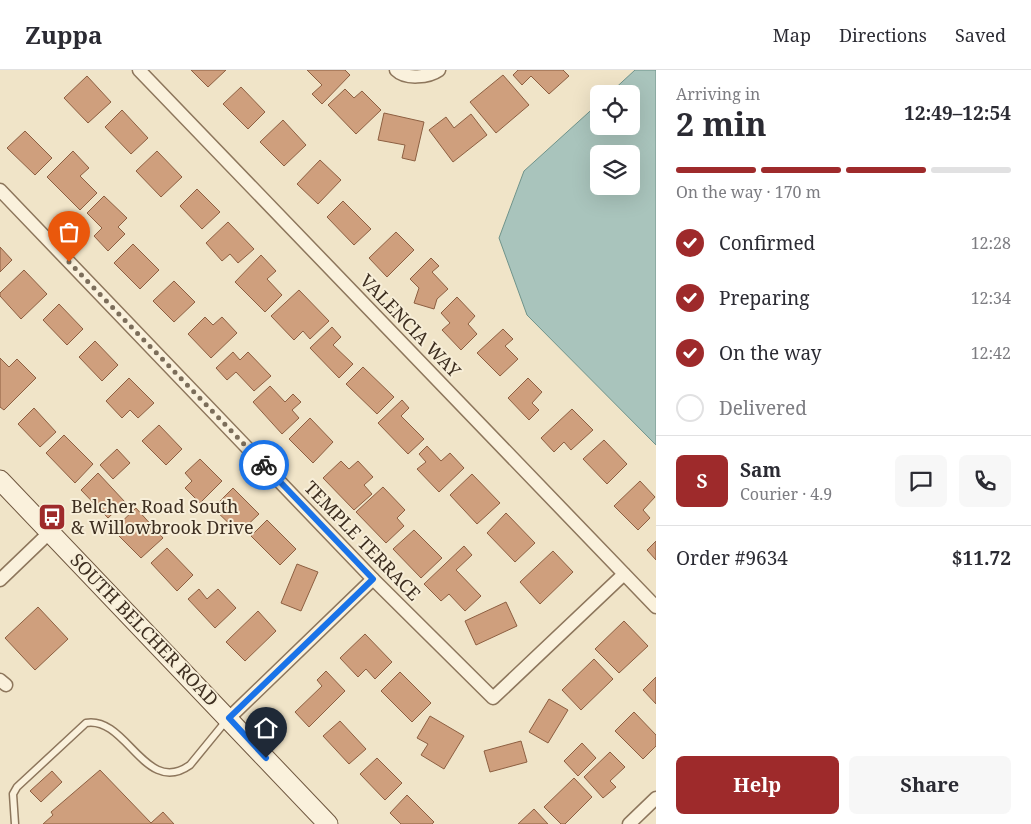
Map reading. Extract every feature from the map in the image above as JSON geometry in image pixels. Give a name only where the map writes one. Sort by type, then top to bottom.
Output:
[{"type":"main road","name":"SOUTH BELCHER ROAD","points":[[0,480],[328,824]]},
{"type":"street","name":"VALENCIA WAY","points":[[139,70],[656,607]]},
{"type":"street","points":[[396,70],[400,74],[414,76],[436,72]]},
{"type":"street","name":"TEMPLE TERRACE","points":[[0,190],[373,579],[493,698],[624,574]]},
{"type":"street","points":[[0,580],[50,532]]},
{"type":"street","points":[[229,718],[373,579]]},
{"type":"street","points":[[628,824],[656,798]]},
{"type":"lane","points":[[15,824],[13,794],[16,787],[86,723],[97,721],[105,725],[147,763],[170,773],[183,770],[190,765],[229,718]]},
{"type":"water","points":[[635,70],[656,70],[656,445],[527,315],[499,238],[524,171],[590,111],[590,135],[640,135],[640,85],[619,85]]},
{"type":"building","points":[[191,70],[226,70],[208,87]]},
{"type":"building","points":[[307,70],[345,70],[350,75],[322,104],[312,94],[322,85]]},
{"type":"building","points":[[518,70],[563,70],[569,76],[549,94],[531,76],[522,85],[513,75]]},
{"type":"building","points":[[503,75],[529,105],[496,133],[470,102]]},
{"type":"building","points":[[87,76],[111,102],[88,123],[64,98]]},
{"type":"building","points":[[241,87],[265,112],[248,129],[223,104]]},
{"type":"building","points":[[345,89],[354,98],[362,91],[381,110],[356,134],[328,105]]},
{"type":"building","points":[[122,110],[148,138],[131,154],[105,127]]},
{"type":"building","points":[[384,113],[424,122],[415,161],[402,158],[405,145],[378,140]]},
{"type":"building","points":[[471,114],[487,135],[453,162],[429,130],[446,117],[454,128]]},
{"type":"building","points":[[283,120],[306,145],[284,166],[260,142]]},
{"type":"building","points":[[25,131],[52,158],[35,175],[7,148]]},
{"type":"building","points":[[73,151],[89,168],[80,176],[97,193],[80,210],[47,177]]},
{"type":"building","points":[[157,151],[182,177],[161,197],[136,171]]},
{"type":"building","points":[[320,160],[341,180],[318,204],[297,184]]},
{"type":"building","points":[[197,189],[220,212],[202,229],[180,206]]},
{"type":"building","points":[[104,196],[127,218],[118,227],[125,234],[108,251],[94,236],[102,228],[87,213]]},
{"type":"building","points":[[343,201],[371,229],[354,245],[327,217]]},
{"type":"building","points":[[228,222],[254,249],[238,263],[230,254],[222,261],[206,243]]},
{"type":"building","points":[[396,232],[414,250],[387,277],[369,258]]},
{"type":"building","points":[[133,244],[159,270],[140,289],[114,263]]},
{"type":"building","points":[[0,247],[12,260],[0,272]]},
{"type":"building","points":[[261,255],[276,271],[267,279],[282,295],[265,312],[235,282]]},
{"type":"building","points":[[431,258],[439,266],[432,272],[448,289],[437,299],[434,309],[414,303],[419,288],[410,279]]},
{"type":"building","points":[[24,270],[47,294],[21,319],[0,296],[0,293]]},
{"type":"building","points":[[174,281],[195,302],[174,322],[153,301]]},
{"type":"building","points":[[299,290],[329,321],[310,339],[303,331],[294,340],[271,316]]},
{"type":"building","points":[[457,297],[475,316],[468,324],[477,334],[461,350],[442,330],[450,323],[441,313]]},
{"type":"building","points":[[59,304],[83,329],[67,345],[43,320]]},
{"type":"building","points":[[205,317],[213,325],[222,317],[237,333],[211,358],[188,334]]},
{"type":"building","points":[[332,327],[341,337],[333,345],[353,364],[339,378],[310,348]]},
{"type":"building","points":[[503,329],[513,339],[505,346],[518,359],[500,376],[477,353]]},
{"type":"building","points":[[95,341],[118,365],[102,381],[79,357]]},
{"type":"building","points":[[233,352],[240,360],[248,352],[271,376],[254,391],[236,372],[227,380],[216,368]]},
{"type":"building","points":[[0,358],[9,367],[17,359],[36,378],[4,410],[0,407]]},
{"type":"building","points":[[363,367],[394,397],[377,414],[346,384]]},
{"type":"building","points":[[129,378],[154,403],[138,418],[130,410],[122,418],[106,401]]},
{"type":"building","points":[[528,378],[542,392],[532,403],[539,410],[529,420],[508,398]]},
{"type":"building","points":[[270,386],[285,402],[293,394],[301,402],[292,410],[299,418],[282,434],[253,402]]},
{"type":"building","points":[[402,400],[409,408],[401,416],[424,439],[408,454],[378,423]]},
{"type":"building","points":[[34,408],[56,432],[40,447],[18,424]]},
{"type":"building","points":[[572,409],[593,430],[571,450],[564,442],[554,452],[541,438]]},
{"type":"building","points":[[310,418],[333,442],[313,463],[289,439]]},
{"type":"building","points":[[159,425],[182,449],[166,465],[142,441]]},
{"type":"building","points":[[64,435],[93,464],[75,483],[46,453]]},
{"type":"building","points":[[604,440],[627,464],[607,484],[583,459]]},
{"type":"building","points":[[427,446],[441,461],[450,453],[464,468],[439,492],[417,469],[426,462],[419,454]]},
{"type":"building","points":[[117,449],[130,463],[113,479],[100,465]]},
{"type":"building","points":[[200,459],[222,481],[200,503],[185,488],[192,481],[185,473]]},
{"type":"building","points":[[341,461],[349,469],[358,461],[373,477],[364,485],[372,494],[354,510],[323,478]]},
{"type":"building","points":[[98,473],[125,502],[108,518],[81,490]]},
{"type":"building","points":[[472,474],[500,503],[477,524],[450,495]]},
{"type":"building","points":[[640,481],[655,497],[643,510],[650,518],[638,530],[614,506]]},
{"type":"building","points":[[383,487],[405,510],[397,518],[404,526],[386,543],[356,512]]},
{"type":"building","points":[[233,488],[259,514],[239,533],[213,508]]},
{"type":"building","points":[[136,508],[163,538],[141,558],[113,530]]},
{"type":"building","points":[[506,513],[535,543],[515,562],[487,533]]},
{"type":"building","points":[[267,520],[296,549],[280,565],[251,536]]},
{"type":"building","points":[[414,530],[442,558],[421,578],[393,549]]},
{"type":"building","points":[[656,541],[656,560],[647,550]]},
{"type":"building","points":[[464,546],[472,555],[456,570],[481,596],[465,611],[449,594],[441,601],[424,584]]},
{"type":"building","points":[[167,548],[193,575],[177,591],[151,563]]},
{"type":"building","points":[[553,551],[573,572],[540,604],[520,582]]},
{"type":"building","points":[[297,564],[318,572],[301,611],[281,603]]},
{"type":"building","points":[[199,589],[207,599],[218,589],[236,608],[215,628],[188,599]]},
{"type":"building","points":[[506,602],[517,626],[476,645],[465,621]]},
{"type":"building","points":[[38,607],[68,639],[35,670],[5,638]]},
{"type":"building","points":[[258,611],[276,631],[245,661],[226,642]]},
{"type":"building","points":[[624,621],[648,646],[619,673],[595,649]]},
{"type":"building","points":[[365,634],[392,662],[375,679],[366,669],[358,677],[340,658]]},
{"type":"building","points":[[594,659],[613,679],[581,710],[562,690]]},
{"type":"building","points":[[326,671],[345,691],[309,727],[295,712],[322,686],[317,680]]},
{"type":"building","points":[[400,672],[431,703],[412,722],[381,691]]},
{"type":"building","points":[[656,677],[656,704],[643,690]]},
{"type":"building","points":[[549,699],[568,710],[548,743],[529,732]]},
{"type":"building","points":[[634,712],[656,735],[656,746],[643,759],[615,731]]},
{"type":"building","points":[[430,716],[464,736],[444,769],[421,755],[428,744],[417,738]]},
{"type":"building","points":[[340,721],[366,749],[349,764],[323,736]]},
{"type":"building","points":[[521,741],[527,762],[490,772],[484,751]]},
{"type":"building","points":[[582,743],[596,758],[578,776],[564,761]]},
{"type":"building","points":[[610,752],[625,767],[610,781],[616,787],[603,798],[584,777]]},
{"type":"building","points":[[377,758],[402,783],[385,800],[360,774]]},
{"type":"building","points":[[100,770],[151,823],[163,812],[174,824],[43,824],[53,815],[51,812]]},
{"type":"building","points":[[52,771],[62,782],[41,802],[30,791]]},
{"type":"building","points":[[574,778],[592,797],[565,824],[561,824],[544,807]]},
{"type":"building","points":[[407,795],[434,822],[432,824],[401,824],[390,813]]},
{"type":"building","points":[[534,809],[548,824],[518,824]]},
{"type":"way so far","points":[[69,262],[264,465]]},
{"type":"place","name":"Belcher Road South & Willowbrook Drive","points":[[52,517]]},
{"type":"route","points":[[264,465],[373,579],[229,718],[266,758]]}]
